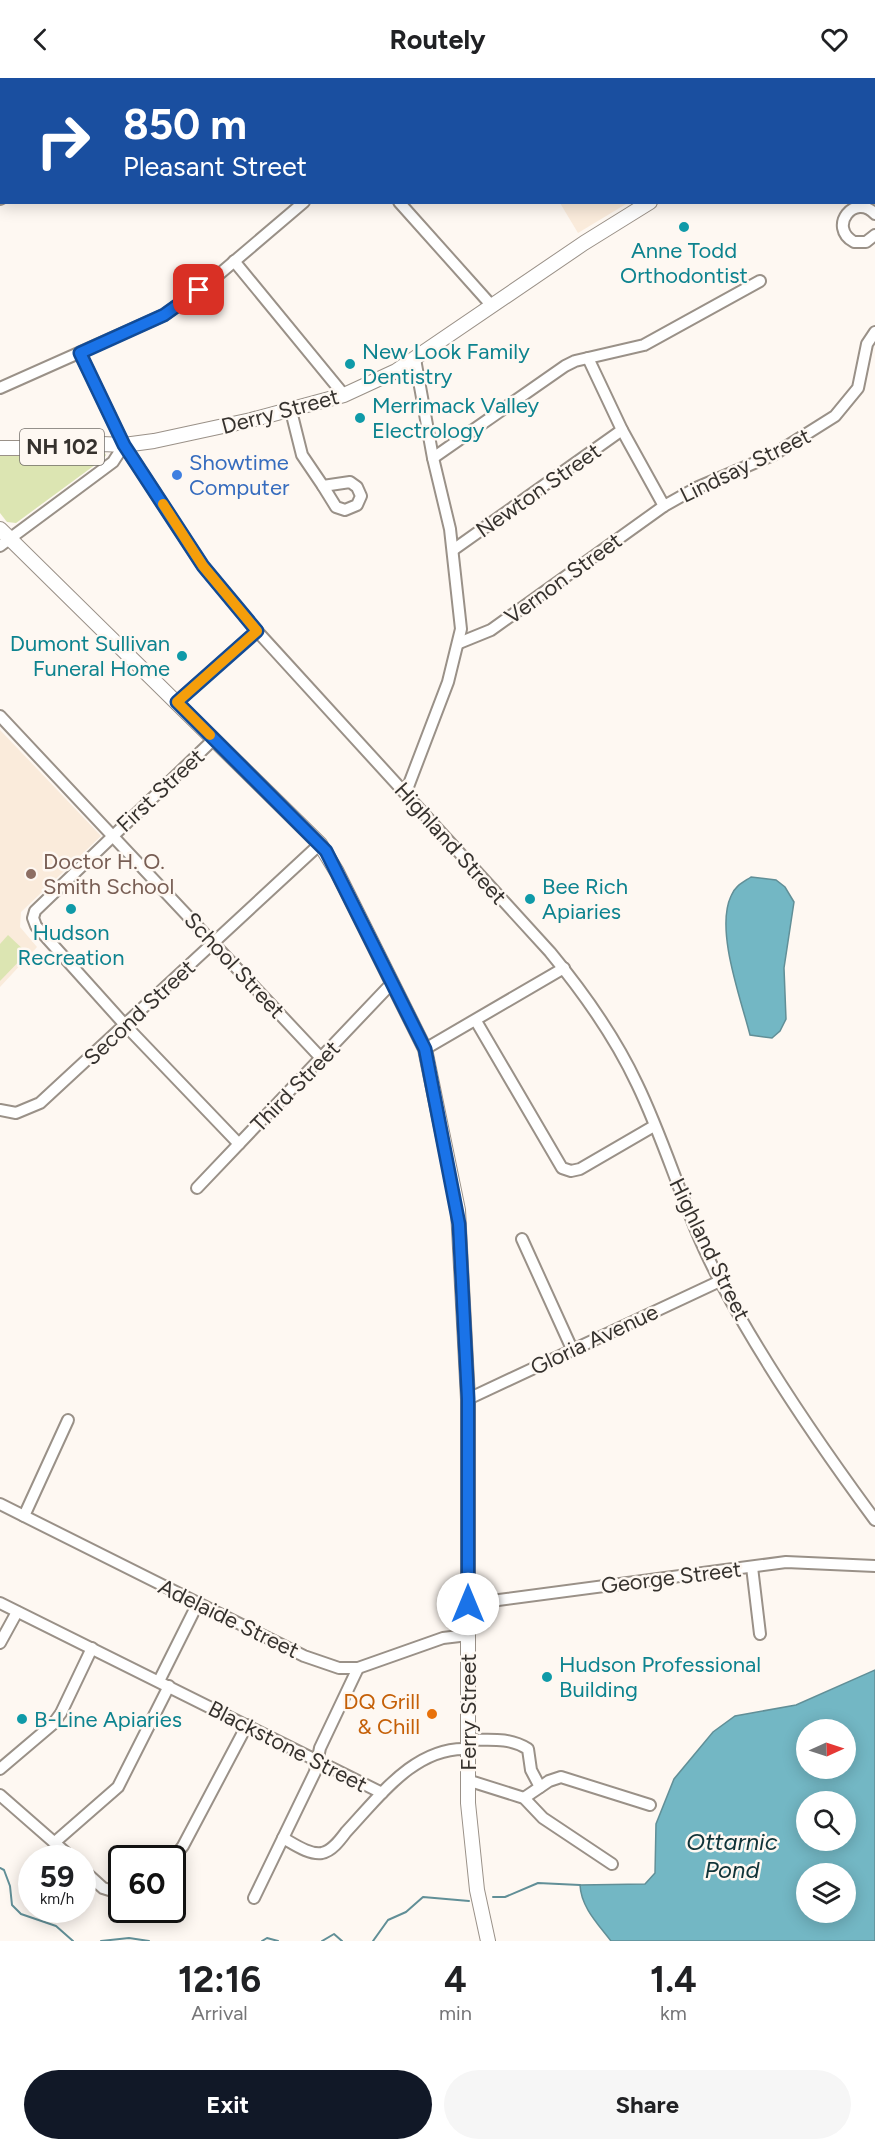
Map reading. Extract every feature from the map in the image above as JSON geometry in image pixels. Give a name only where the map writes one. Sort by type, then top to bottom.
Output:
[{"type":"main road","name":"Derry Street","points":[[0,448],[124,445],[187,435],[291,411],[344,395],[379,380],[415,359],[584,243],[647,204]]},
{"type":"main road","name":"Ferry Street","points":[[3,538],[177,702],[320,844],[337,872],[425,1049],[458,1210],[468,1399],[467,1780],[471,1848],[488,1941]]},
{"type":"street","points":[[0,388],[164,315],[210,282],[302,204]]},
{"type":"street","points":[[401,204],[492,306]]},
{"type":"street","points":[[875,214],[868,208],[855,207],[847,212],[842,224],[844,233],[854,242],[866,242],[875,235]]},
{"type":"street","points":[[234,261],[344,395]]},
{"type":"street","points":[[433,458],[565,366],[588,358],[644,345],[760,281]]},
{"type":"street","name":"Lindsay Street","points":[[664,506],[696,488],[773,455],[835,416],[858,388],[867,344],[875,332]]},
{"type":"street","name":"Highland Street","points":[[80,353],[124,445],[203,566],[257,631],[564,968],[638,1085],[683,1199],[720,1281],[776,1375],[875,1520]]},
{"type":"street","points":[[588,358],[622,430],[664,506]]},
{"type":"street","points":[[406,792],[448,682],[459,643],[461,616],[453,550],[415,359]]},
{"type":"street","points":[[291,411],[302,455],[323,486]]},
{"type":"street","name":"Newton Street","points":[[453,550],[622,430]]},
{"type":"street","points":[[3,538],[113,462],[124,445]]},
{"type":"street","name":"Vernon Street","points":[[459,643],[478,638],[491,630],[664,506]]},
{"type":"street","points":[[177,702],[257,631]]},
{"type":"street","name":"School Street","points":[[0,716],[321,1058]]},
{"type":"street","name":"First Street","points":[[125,1025],[36,926],[33,918],[35,911],[214,739]]},
{"type":"street","name":"Second Street","points":[[0,1113],[26,1111],[40,1103],[320,844]]},
{"type":"street","points":[[425,1049],[564,968]]},
{"type":"street","name":"Third Street","points":[[197,1188],[392,983]]},
{"type":"street","points":[[476,1021],[562,1168],[571,1171],[580,1169],[654,1126]]},
{"type":"street","points":[[125,1025],[239,1144]]},
{"type":"street","points":[[522,1239],[572,1349]]},
{"type":"street","name":"Gloria Avenue","points":[[468,1399],[720,1281]]},
{"type":"street","points":[[24,1516],[68,1420]]},
{"type":"street","name":"Adelaide Street","points":[[0,1504],[322,1664],[339,1668],[358,1668],[443,1638],[468,1635]]},
{"type":"street","name":"George Street","points":[[468,1604],[786,1562],[875,1566]]},
{"type":"street","points":[[752,1567],[760,1634]]},
{"type":"street","name":"Blackstone Street","points":[[0,1603],[382,1793]]},
{"type":"street","points":[[54,1842],[118,1787],[198,1603]]},
{"type":"street","points":[[0,1643],[17,1612]]},
{"type":"street","points":[[0,1769],[53,1724],[61,1713],[92,1648]]},
{"type":"street","points":[[254,1898],[315,1772],[317,1760],[358,1668]]},
{"type":"street","points":[[184,1845],[247,1725]]},
{"type":"street","points":[[283,1838],[314,1853],[331,1850],[382,1793],[432,1753],[468,1744],[508,1739],[519,1743],[528,1749],[531,1770],[540,1787]]},
{"type":"street","points":[[524,1798],[561,1777],[650,1805]]},
{"type":"street","points":[[467,1780],[524,1798],[543,1818],[612,1864]]},
{"type":"street","points":[[0,1796],[57,1845]]},
{"type":"shaded area","points":[[561,204],[626,204],[578,233]]},
{"type":"shaded area","name":"Doctor H. O. Smith School","points":[[0,730],[101,836],[21,912],[20,927],[37,947],[0,987]]},
{"type":"green space","points":[[103,451],[106,455],[103,459],[16,523],[7,522],[0,513],[0,456]]},
{"type":"green space","points":[[8,935],[27,953],[0,981],[0,944]]},
{"type":"water","points":[[751,877],[776,880],[785,887],[794,902],[784,968],[786,1019],[780,1031],[772,1038],[750,1035],[731,965],[728,945],[727,910],[731,896],[737,887]]},
{"type":"water","name":"Ottarnic Pond","points":[[875,1670],[875,1941],[611,1941],[587,1908],[580,1885],[645,1884],[655,1873],[656,1824],[674,1779],[713,1732],[735,1716],[796,1705]]},
{"type":"waterway","points":[[0,1868],[4,1870],[10,1886],[12,1905],[21,1914],[56,1926],[73,1941]]},
{"type":"waterway","points":[[493,1897],[505,1897],[538,1883],[580,1885]]},
{"type":"waterway","points":[[373,1941],[388,1920],[406,1912],[423,1897],[469,1901]]},
{"type":"waterway","points":[[322,1941],[334,1934],[342,1941]]},
{"type":"waterway","points":[[101,1941],[129,1938],[149,1941]]},
{"type":"waterway","points":[[262,1941],[267,1938],[278,1941]]},
{"type":"slow traffic","points":[[163,504],[203,566],[257,631],[177,702],[210,735]]},
{"type":"place","name":"Anne Todd Orthodontist","points":[[684,227]]},
{"type":"place","name":"New Look Family Dentistry","points":[[350,364]]},
{"type":"place","name":"Merrimack Valley Electrology","points":[[360,418]]},
{"type":"place","name":"Showtime Computer","points":[[177,475]]},
{"type":"place","name":"Dumont Sullivan Funeral Home","points":[[182,656]]},
{"type":"place","name":"Doctor H. O. Smith School","points":[[31,874]]},
{"type":"place","name":"Bee Rich Apiaries","points":[[530,899]]},
{"type":"place","name":"Hudson Recreation","points":[[71,909]]},
{"type":"place","name":"Hudson Professional Building","points":[[547,1677]]},
{"type":"place","name":"DQ Grill & Chill","points":[[432,1714]]},
{"type":"place","name":"B-Line Apiaries","points":[[22,1719]]},
{"type":"route","points":[[199,290],[164,315],[80,353],[124,445],[203,566],[257,631],[177,702],[326,851],[425,1049],[458,1210],[468,1399],[468,1604]]}]
